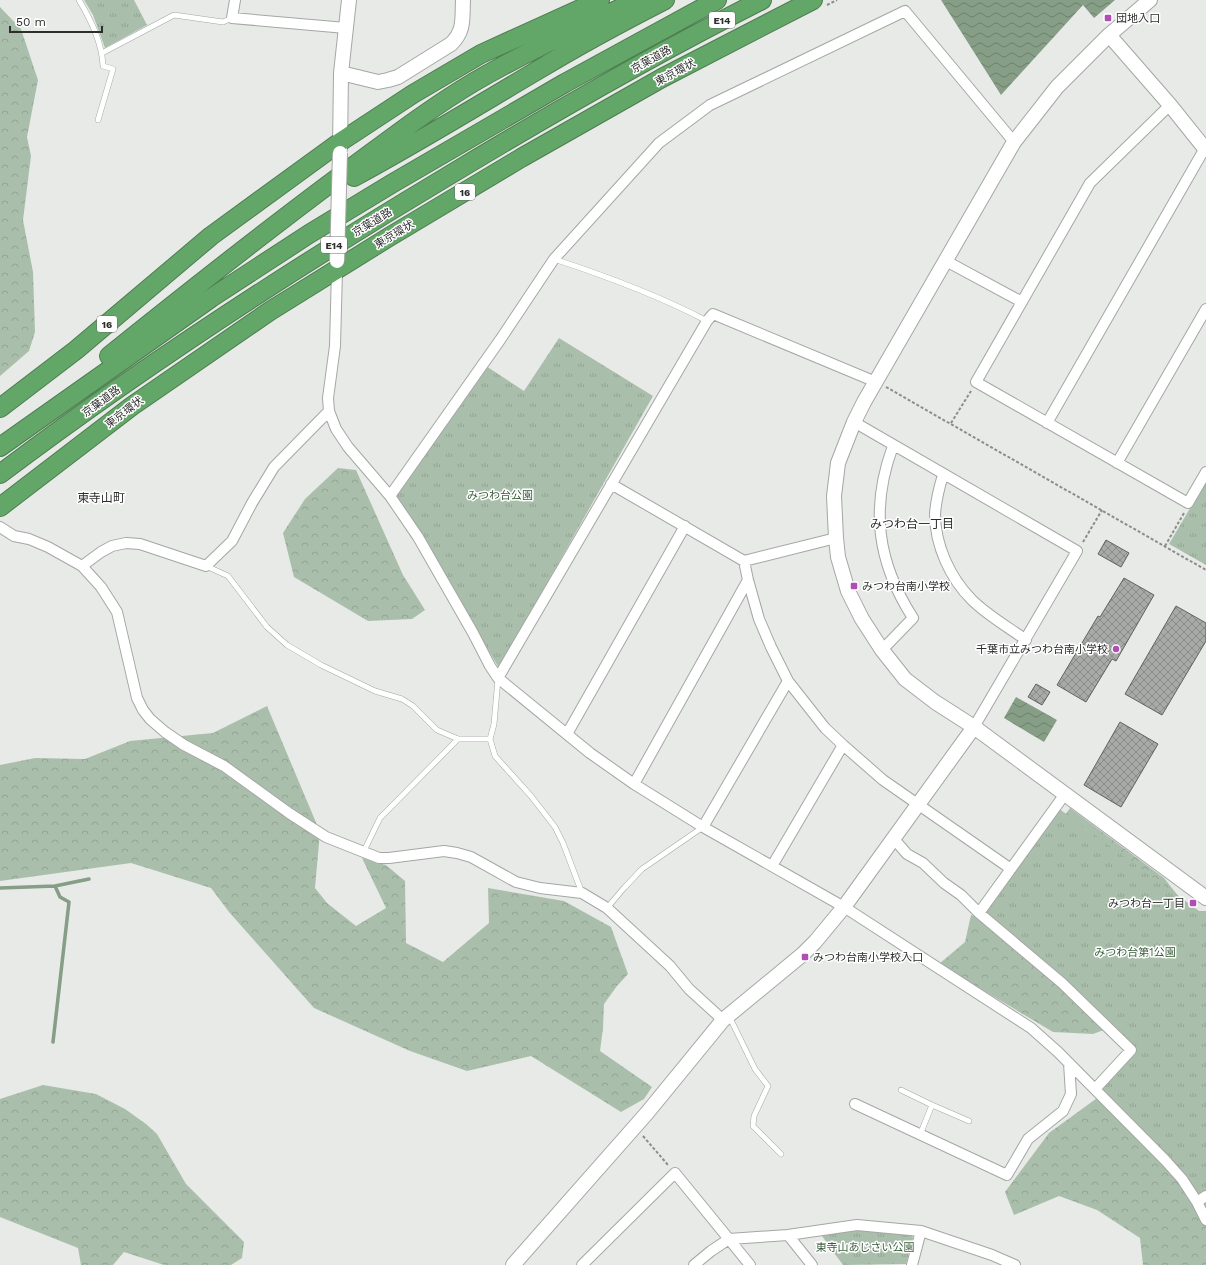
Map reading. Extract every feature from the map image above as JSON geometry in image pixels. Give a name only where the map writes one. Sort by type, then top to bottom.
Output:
[{"type":"highway","name":"16","points":[[0,408],[76,350],[211,236],[340,148],[413,94],[481,54],[600,0]]},
{"type":"highway","points":[[0,447],[153,320],[298,208],[442,102],[526,54],[638,0]]},
{"type":"highway","points":[[298,208],[404,150],[615,26],[665,0]]},
{"type":"highway","name":"京葉道路","points":[[0,447],[205,302],[309,234],[472,136],[565,83],[717,0]]},
{"type":"highway","name":"京葉道路","points":[[0,474],[119,388],[220,318],[316,256],[489,151],[575,101],[683,41],[762,0]]},
{"type":"highway","name":"東京環状","points":[[0,507],[138,402],[337,265],[662,78],[813,0]]},
{"type":"street","points":[[235,0],[232,18],[346,28]]},
{"type":"street","points":[[349,0],[341,73],[335,346],[328,398],[329,411],[336,429],[348,447],[390,496],[418,537],[498,678],[590,753],[634,784],[703,827],[844,907],[1031,1028],[1068,1062],[1165,1160],[1182,1179],[1197,1202],[1206,1220]]},
{"type":"street","points":[[341,73],[378,82],[398,77],[451,44],[458,37],[462,27],[463,0]]},
{"type":"street","points":[[1150,0],[1109,35],[1057,87],[1014,142],[854,422],[838,463],[834,496],[836,538],[838,557],[848,591],[862,619],[882,650],[905,679],[935,702],[974,727],[1206,898]]},
{"type":"street","points":[[390,496],[500,340],[554,259],[659,143],[710,105],[905,11],[1014,142]]},
{"type":"street","points":[[1047,423],[1205,149],[1170,105],[1109,35]]},
{"type":"street","points":[[1170,105],[1090,183],[976,382],[1188,503],[1206,472]]},
{"type":"street","points":[[946,261],[1022,302]]},
{"type":"street","points":[[1117,463],[1206,309]]},
{"type":"street","points":[[498,678],[707,321],[713,314],[876,382]]},
{"type":"street","points":[[82,566],[112,546],[126,543],[140,544],[206,566],[232,541],[252,503],[274,467],[329,411]]},
{"type":"street","points":[[513,1265],[635,1127],[726,1017],[816,942],[844,907],[974,727],[1077,551],[943,475],[854,422]]},
{"type":"street","points":[[882,650],[913,618],[901,599],[891,578],[880,528],[880,504],[883,479],[893,446]]},
{"type":"street","points":[[943,475],[937,497],[935,514],[938,536],[943,554],[951,571],[972,600],[1026,640]]},
{"type":"street","points":[[611,484],[744,561],[836,538]]},
{"type":"street","points":[[0,526],[14,536],[29,539],[48,547],[82,566],[101,587],[117,612],[137,698],[143,710],[150,719],[184,745],[224,766],[289,813],[326,837],[363,853],[379,858],[444,851],[457,853],[471,857],[516,882],[540,888],[582,893],[607,908],[670,966],[688,989],[726,1017]]},
{"type":"street","points":[[567,734],[685,526]]},
{"type":"street","points":[[744,561],[759,619],[771,647],[788,681],[824,728],[884,780],[1011,869]]},
{"type":"street","points":[[634,784],[748,580]]},
{"type":"street","points":[[703,827],[788,681]]},
{"type":"street","points":[[772,866],[843,745]]},
{"type":"street","points":[[979,914],[1065,794]]},
{"type":"street","points":[[894,839],[907,854],[923,862],[944,882],[961,895],[979,914],[1062,983],[1131,1050],[1095,1089]]},
{"type":"street","points":[[855,1104],[1007,1176],[1028,1139],[1063,1111],[1071,1094],[1068,1062]]},
{"type":"street","points":[[582,1265],[675,1173],[750,1265]]},
{"type":"street","points":[[1197,1202],[1206,1196]]},
{"type":"street","points":[[694,1265],[711,1250],[729,1238],[788,1235],[857,1225],[920,1231],[1015,1265]]},
{"type":"street","points":[[912,1265],[920,1231]]},
{"type":"street","points":[[788,1235],[812,1265]]},
{"type":"lane","points":[[79,0],[89,16],[102,53],[104,66],[114,69],[98,120]]},
{"type":"lane","points":[[102,53],[174,15],[223,22],[232,18]]},
{"type":"lane","points":[[554,259],[637,289],[680,307],[707,321]]},
{"type":"lane","points":[[206,566],[228,576],[267,627],[287,645],[321,665],[369,688],[402,699],[413,706],[437,730],[458,739],[490,739]]},
{"type":"lane","points":[[498,678],[494,724],[490,739],[495,756],[531,796],[555,827],[582,893]]},
{"type":"lane","points":[[363,853],[380,818],[458,739]]},
{"type":"lane","points":[[607,908],[642,869],[703,827]]},
{"type":"lane","points":[[726,1017],[754,1069],[768,1086],[754,1116],[753,1126],[781,1154]]},
{"type":"lane","points":[[901,1090],[969,1121]]},
{"type":"lane","points":[[920,1135],[932,1105]]},
{"type":"path","points":[[876,382],[951,423],[1206,570]]},
{"type":"path","points":[[951,423],[976,382]]},
{"type":"path","points":[[1165,546],[1186,510],[1188,503]]},
{"type":"path","points":[[1077,551],[1102,510]]},
{"type":"path","points":[[635,1127],[675,1173]]},
{"type":"green space","points":[[84,0],[134,0],[147,25],[105,48],[93,15]]},
{"type":"green space","points":[[0,7],[21,29],[38,80],[27,137],[31,156],[23,220],[33,272],[35,332],[29,351],[0,376]]},
{"type":"green space","name":"みつわ台公園","points":[[559,338],[653,396],[499,668],[396,495],[486,366],[524,391]]},
{"type":"green space","points":[[338,468],[356,470],[403,575],[425,610],[412,619],[368,621],[294,577],[283,533],[305,499]]},
{"type":"green space","points":[[1206,481],[1206,565],[1169,544]]},
{"type":"green space","points":[[267,706],[320,832],[315,888],[327,903],[356,926],[386,908],[362,858],[386,865],[405,881],[406,943],[443,962],[489,923],[488,888],[564,901],[611,927],[628,974],[604,1004],[600,1051],[652,1087],[644,1099],[621,1112],[531,1056],[467,1071],[410,1051],[314,1008],[229,912],[211,888],[131,863],[0,881],[0,765],[35,758],[85,759],[130,741],[213,733]]},
{"type":"green space","name":"みつわ台第1公園","points":[[1058,808],[1206,916],[1206,1190],[1198,1195],[1099,1088],[1135,1052],[982,913]]},
{"type":"green space","points":[[1070,808],[1164,878],[1190,911],[1206,911],[1206,1265],[1143,1265],[1140,1238],[1097,1210],[1059,1196],[1014,1215],[1005,1192],[1049,1133],[1104,1093],[1141,1050],[1120,1024],[1093,1034],[1053,1032],[939,964],[965,942],[971,915],[1009,926],[1042,847]]},
{"type":"green space","points":[[43,1085],[96,1094],[125,1109],[146,1124],[157,1134],[186,1184],[244,1242],[242,1258],[231,1265],[164,1265],[124,1252],[113,1265],[81,1265],[78,1248],[0,1217],[0,1099]]},
{"type":"green space","name":"東寺山あじさい公園","points":[[859,1228],[911,1233],[913,1238],[906,1264],[843,1265],[822,1236]]},
{"type":"water","points":[[941,0],[1115,0],[1094,18],[1083,5],[1001,95]]},
{"type":"water","points":[[1016,697],[1057,720],[1044,742],[1004,718]]},
{"type":"building","points":[[1106,540],[1129,553],[1121,567],[1098,554]]},
{"type":"building","points":[[1124,578],[1154,595],[1116,661],[1112,659],[1086,702],[1057,685],[1098,616],[1100,617]]},
{"type":"building","points":[[1176,606],[1206,623],[1206,641],[1162,715],[1125,694]]},
{"type":"building","points":[[1036,684],[1050,692],[1042,705],[1028,697]]},
{"type":"building","points":[[1120,722],[1158,744],[1121,807],[1084,785]]},
{"type":"waterway","points":[[0,888],[55,886],[89,879]]},
{"type":"waterway","points":[[53,1042],[69,902],[60,897],[55,886]]},
{"type":"place","name":"団地入口","points":[[1108,18]]},
{"type":"place","name":"みつわ台南小学校","points":[[854,586]]},
{"type":"place","name":"千葉市立みつわ台南小学校","points":[[1116,649]]},
{"type":"place","name":"みつわ台一丁目","points":[[1193,903]]},
{"type":"place","name":"みつわ台南小学校入口","points":[[805,957]]},
{"type":"district","name":"東寺山町","points":[[101,498]]},
{"type":"district","name":"みつわ台一丁目","points":[[912,524]]}]
